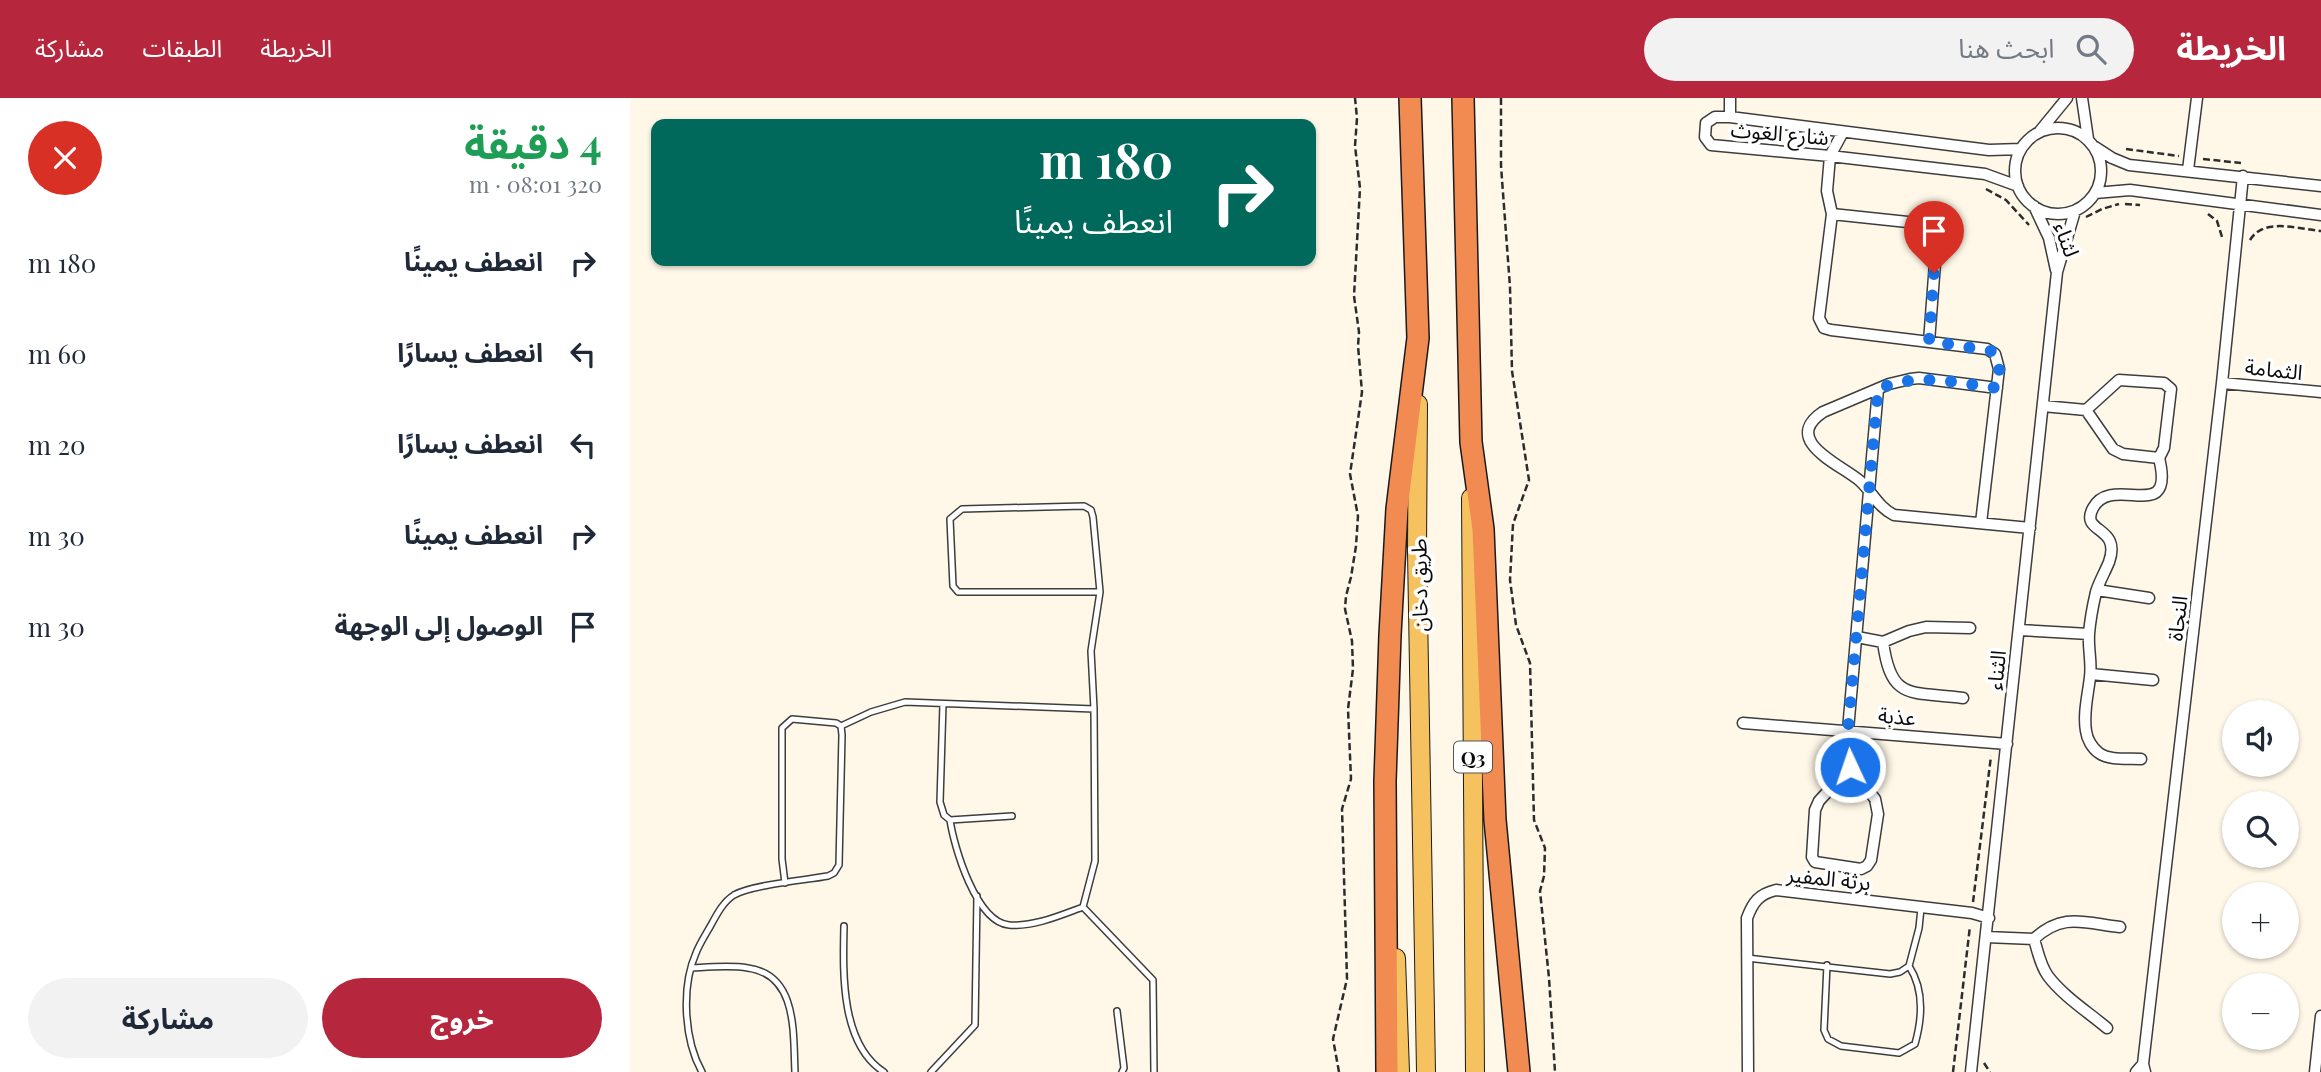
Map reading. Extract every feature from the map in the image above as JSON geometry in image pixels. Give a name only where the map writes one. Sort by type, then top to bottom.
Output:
[{"type":"highway","name":"طريق دخان","points":[[1410,98],[1418,338]]},
{"type":"highway","name":"Q3","points":[[1463,98],[1471,442]]},
{"type":"highway","points":[[1387,1072],[1385,781],[1390,635],[1397,509],[1418,338]]},
{"type":"highway","points":[[1471,442],[1483,529],[1494,820],[1519,1072]]},
{"type":"main road","name":"طريق دخان","points":[[1418,338],[1417,552],[1426,1072]]},
{"type":"main road","name":"Q3","points":[[1471,442],[1475,1072]]},
{"type":"main road","points":[[1386,889],[1395,936],[1400,1072]]},
{"type":"street","points":[[1730,98],[1730,117]]},
{"type":"street","points":[[2067,98],[2021,149],[2015,174],[2018,186],[2034,206],[2061,214],[2079,214],[2095,194],[2100,182],[2099,157],[2091,142],[2081,98]]},
{"type":"street","points":[[2188,170],[2197,98]]},
{"type":"street","name":"شارع الغوث","points":[[2018,186],[1985,174],[1711,145],[1705,137],[1706,123],[1715,117],[1730,117],[1989,150],[2021,149]]},
{"type":"street","points":[[2039,132],[2056,127],[2073,130],[2112,158],[2129,165],[2321,186]]},
{"type":"street","points":[[1843,132],[1830,156],[1827,191],[1832,214],[1819,318],[1821,323],[1831,330],[1929,341],[1996,354],[2000,364],[1981,523]]},
{"type":"street","name":"النجاة","points":[[2141,1069],[2222,383],[2243,176]]},
{"type":"street","points":[[2095,194],[2130,190],[2321,215]]},
{"type":"street","name":"لثناء","points":[[2034,206],[2049,238],[2057,272]]},
{"type":"street","points":[[1832,214],[1917,223],[1926,229],[1936,250],[1929,341]]},
{"type":"street","name":"لثناء","points":[[2057,272],[2079,214]]},
{"type":"street","name":"الثناء","points":[[1971,1072],[2057,272]]},
{"type":"street","points":[[1997,388],[1919,378],[1901,381],[1824,412],[1813,421],[1810,434],[1816,452],[1852,474],[1869,490],[1880,506],[1894,515],[2029,528]]},
{"type":"street","points":[[2043,406],[2086,410],[2119,380],[2164,383],[2171,389],[2164,448],[2159,458],[2162,476],[2157,492],[2152,496],[2110,494],[2094,505],[2090,515],[2093,526],[2110,539],[2113,548],[2097,590],[2089,634],[2091,674],[2085,722],[2088,741],[2099,753],[2110,757],[2141,759]]},
{"type":"street","name":"الثمامة","points":[[2222,383],[2321,392]]},
{"type":"street","points":[[1850,767],[1819,801],[1815,810],[1812,857],[1815,862],[1861,869],[1871,860],[1878,814],[1874,799],[1850,767],[1848,730],[1878,389]]},
{"type":"street","points":[[2086,410],[2113,449],[2123,454],[2159,458]]},
{"type":"street","points":[[2097,590],[2149,598]]},
{"type":"street","points":[[1857,637],[1883,642],[1926,627],[1970,628]]},
{"type":"street","points":[[2019,630],[2089,634]]},
{"type":"street","points":[[1883,642],[1886,663],[1894,682],[1903,690],[1963,698]]},
{"type":"street","points":[[2091,674],[2153,680]]},
{"type":"street","name":"عذبة","points":[[1743,723],[2007,744]]},
{"type":"street","name":"برثة المفير","points":[[1748,1072],[1746,918],[1756,899],[1765,893],[1776,890],[1972,913],[1989,918]]},
{"type":"street","points":[[1986,937],[2034,939],[2058,923],[2069,921],[2120,927]]},
{"type":"street","points":[[2034,939],[2041,964],[2049,977],[2107,1028]]},
{"type":"street","points":[[2315,1072],[2321,1016]]},
{"type":"lane","points":[[1083,907],[1095,861],[1091,651],[1100,592],[1091,510],[1084,506],[962,509],[950,519],[953,586],[958,592],[1100,592]]},
{"type":"lane","points":[[841,726],[871,712],[905,702],[1094,709]]},
{"type":"lane","points":[[943,704],[940,802],[944,815],[950,820],[957,856],[977,896],[997,922],[1008,925],[1052,919],[1083,907]]},
{"type":"lane","points":[[785,883],[782,859],[782,727],[792,719],[836,723],[841,726]]},
{"type":"lane","points":[[702,1072],[695,1060],[687,1031],[687,992],[695,954],[720,909],[737,893],[834,873],[839,865],[841,726]]},
{"type":"lane","points":[[950,820],[1012,816]]},
{"type":"lane","points":[[931,1072],[975,1025],[977,896]]},
{"type":"lane","points":[[1083,907],[1153,980],[1154,1072]]},
{"type":"lane","points":[[1747,958],[1889,974],[1900,972],[1909,966],[1920,928],[1921,908]]},
{"type":"lane","points":[[844,926],[843,981],[852,1028],[868,1058],[884,1072]]},
{"type":"lane","points":[[1827,965],[1824,1030],[1828,1039],[1841,1046],[1899,1053],[1915,1044],[1919,1031],[1920,988],[1909,966]]},
{"type":"lane","points":[[692,968],[746,967],[773,978],[789,1002],[794,1072]]},
{"type":"lane","points":[[1117,1011],[1124,1068],[1122,1072]]},
{"type":"path","points":[[1339,1072],[1334,1039],[1347,979],[1342,809],[1351,779],[1348,709],[1353,669],[1352,641],[1345,609],[1358,516],[1350,474],[1362,391],[1354,296],[1360,188],[1355,146],[1357,118],[1354,98]]},
{"type":"path","points":[[1500,98],[1500,166],[1510,287],[1512,372],[1529,480],[1513,524],[1510,580],[1516,625],[1530,663],[1534,820],[1545,848],[1544,876],[1540,891],[1555,1072]]},
{"type":"path","points":[[1981,186],[2006,200],[2036,233]]},
{"type":"path","points":[[2079,214],[2121,204],[2143,205]]},
{"type":"path","points":[[2206,212],[2217,220],[2224,242],[2236,246],[2247,244],[2254,232],[2266,227],[2321,231]]},
{"type":"path","points":[[1953,1072],[1992,743]]},
{"type":"route","points":[[1850,767],[1848,730],[1878,389],[1919,378],[1997,388],[2000,364],[1996,354],[1987,349],[1929,341],[1934,273]]}]
